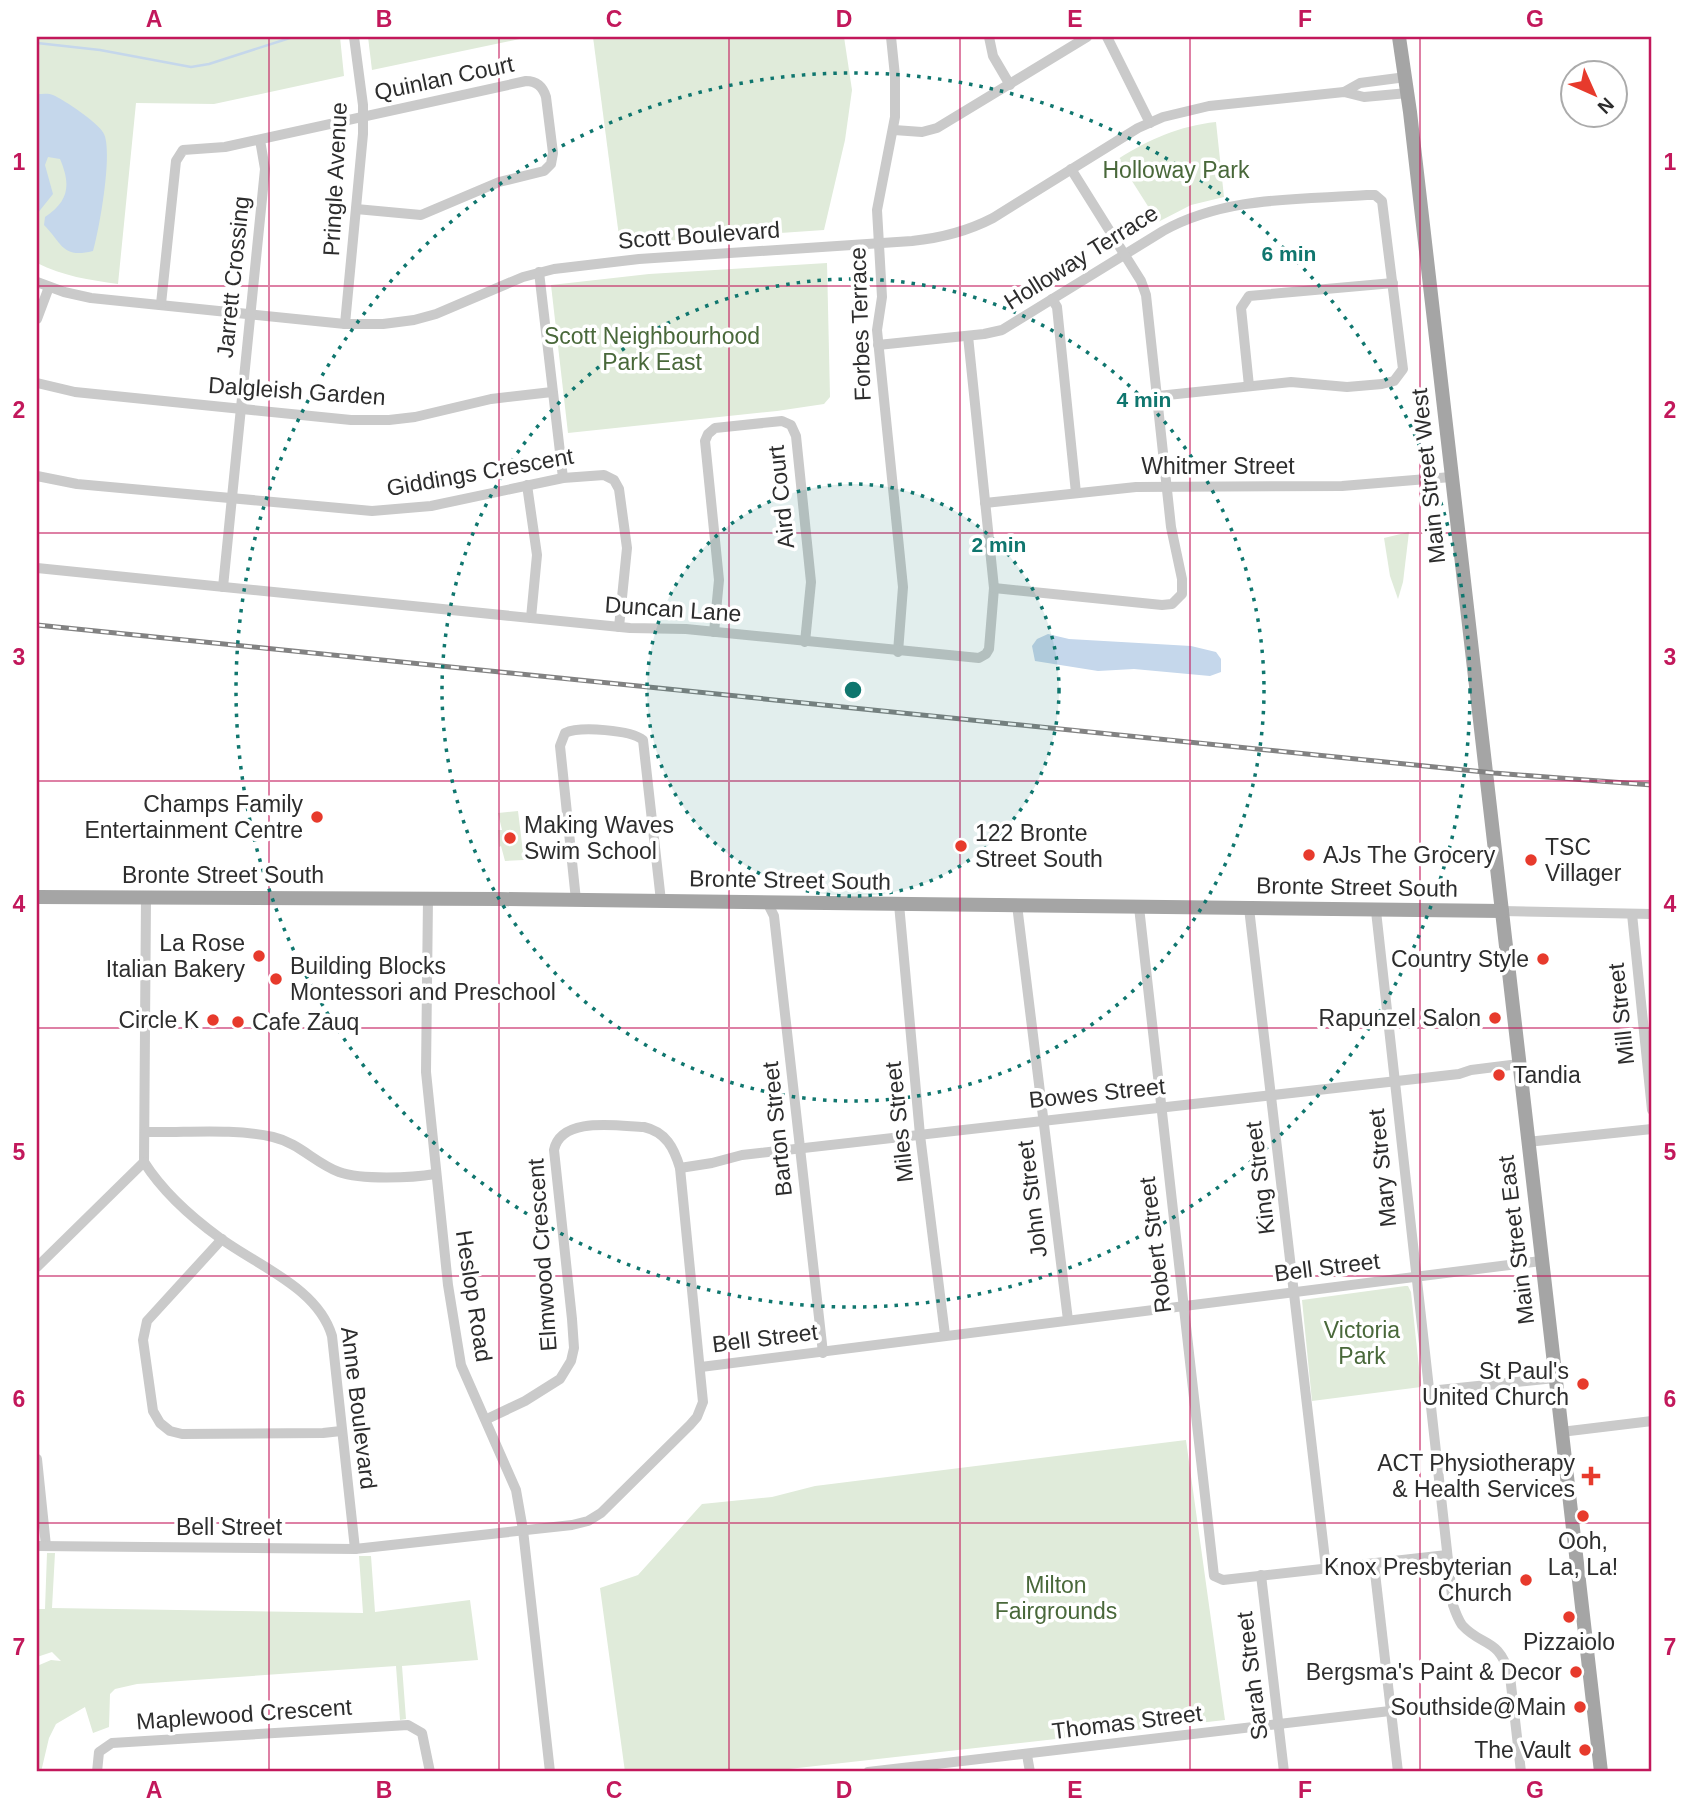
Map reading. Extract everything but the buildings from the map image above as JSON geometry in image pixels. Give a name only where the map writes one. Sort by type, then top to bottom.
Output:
[{"type":"main road","name":"Main Street West","points":[[1399,37],[1408,93],[1502,911]]},
{"type":"main road","name":"Bronte Street South","points":[[37,897],[428,898],[1502,911]]},
{"type":"main road","name":"Main Street East","points":[[1502,911],[1601,1772]]},
{"type":"street","name":"Forbes Terrace","points":[[891,37],[895,76],[894,130],[878,205],[882,297],[877,330],[903,587],[898,652]]},
{"type":"street","points":[[989,37],[993,56],[1010,85]]},
{"type":"street","points":[[894,130],[922,132],[937,128],[1087,37]]},
{"type":"street","points":[[1107,37],[1150,122]]},
{"type":"street","name":"Pringle Avenue","points":[[345,324],[363,117],[355,41]]},
{"type":"street","name":"Scott Boulevard","points":[[1344,92],[1360,83],[1406,77]]},
{"type":"street","name":"Quinlan Court","points":[[356,209],[421,215],[499,182],[544,171],[552,159],[546,97],[540,85],[531,81],[363,117]]},
{"type":"street","name":"Scott Boulevard","points":[[37,282],[91,298],[345,324],[394,323],[426,317],[540,272],[632,260],[933,239],[971,228],[993,218],[1150,122],[1194,108],[1344,92],[1364,97],[1408,93]]},
{"type":"street","points":[[161,304],[177,157],[183,150],[225,147],[363,117]]},
{"type":"street","name":"Jarrett Crossing","points":[[223,587],[265,169],[260,140]]},
{"type":"street","points":[[994,588],[1162,605],[1172,604],[1182,594],[1171,527],[1146,295],[1125,254],[1071,169]]},
{"type":"street","name":"Holloway Terrace","points":[[878,345],[1002,330],[1186,219],[1224,206],[1375,195],[1382,201],[1403,369],[1398,379],[1390,383],[1359,387],[1297,382],[1158,396]]},
{"type":"street","points":[[540,272],[563,478]]},
{"type":"street","points":[[1249,386],[1241,308],[1249,296],[1393,282]]},
{"type":"street","points":[[37,319],[49,287]]},
{"type":"street","points":[[1052,299],[1057,307],[1076,493]]},
{"type":"street","name":"Duncan Lane","points":[[37,568],[620,627],[714,632],[971,659],[982,657],[989,649],[994,588],[968,336]]},
{"type":"street","name":"Dalgleish Garden","points":[[37,383],[75,392],[344,420],[389,420],[437,413],[491,399],[552,392]]},
{"type":"street","name":"Aird Court","points":[[714,632],[718,571],[705,441],[715,428],[782,421],[793,428],[797,449],[811,582],[805,642]]},
{"type":"street","name":"Giddings Crescent","points":[[37,476],[77,484],[318,508],[386,510],[445,503],[563,478],[604,475],[614,480],[619,489],[627,554],[620,627]]},
{"type":"street","name":"Whitmer Street","points":[[985,503],[1136,486],[1342,486],[1451,477]]},
{"type":"street","points":[[527,485],[537,555],[531,618]]},
{"type":"street","points":[[576,900],[560,746],[565,733],[578,729],[635,734],[645,744],[661,901]]},
{"type":"street","points":[[37,1267],[144,1162],[146,897]]},
{"type":"street","name":"Heslop Road","points":[[428,898],[426,1072],[448,1285],[461,1365],[516,1490],[523,1530],[550,1772]]},
{"type":"street","name":"Barton Street","points":[[767,902],[774,916],[823,1353]]},
{"type":"street","name":"Miles Street","points":[[899,904],[920,1135],[945,1335]]},
{"type":"street","name":"John Street","points":[[1017,905],[1068,1320]]},
{"type":"street","name":"Robert Street","points":[[1139,906],[1213,1576],[1223,1580],[1261,1575]]},
{"type":"street","name":"King Street","points":[[1250,908],[1326,1568]]},
{"type":"street","name":"Mary Street","points":[[1376,911],[1452,1605],[1463,1626],[1501,1653],[1506,1664],[1510,1676],[1521,1772]]},
{"type":"street","points":[[1502,911],[1652,914]]},
{"type":"street","name":"Mill Street","points":[[1632,914],[1652,1110]]},
{"type":"street","name":"Bowes Street","points":[[680,1168],[742,1155],[1394,1081],[1519,1064]]},
{"type":"street","name":"Elmwood Crescent","points":[[486,1419],[525,1401],[560,1379],[571,1361],[574,1348],[572,1320],[554,1150],[557,1140],[566,1131],[576,1127],[632,1126],[654,1129],[670,1144],[680,1168],[701,1367]]},
{"type":"street","points":[[1527,1142],[1652,1129]]},
{"type":"street","points":[[145,1132],[242,1133],[270,1137],[290,1142],[340,1172],[384,1177],[435,1174]]},
{"type":"street","name":"Anne Boulevard","points":[[144,1162],[186,1212],[310,1298],[322,1312],[332,1336],[355,1549]]},
{"type":"street","points":[[222,1239],[147,1321],[144,1340],[150,1395],[153,1411],[160,1423],[170,1431],[182,1434],[341,1431]]},
{"type":"street","name":"Bell Street","points":[[41,1546],[355,1549],[572,1525],[588,1521],[601,1513],[697,1417],[703,1402],[701,1367],[1541,1261]]},
{"type":"street","points":[[1429,1391],[1555,1378]]},
{"type":"street","points":[[1561,1432],[1652,1422]]},
{"type":"street","points":[[37,1459],[41,1546]]},
{"type":"street","points":[[1261,1575],[1447,1555]]},
{"type":"street","points":[[1374,1564],[1398,1772]]},
{"type":"street","name":"Sarah Street","points":[[1261,1575],[1284,1772]]},
{"type":"street","name":"Thomas Street","points":[[868,1772],[1390,1712]]},
{"type":"street","name":"Maplewood Crescent","points":[[97,1772],[99,1752],[113,1743],[372,1726],[408,1726],[422,1733],[430,1772]]},
{"type":"street","points":[[1027,1755],[1030,1772]]},
{"type":"green space","points":[[37,37],[340,37],[344,76],[214,104],[136,103],[118,284],[66,274],[37,263]]},
{"type":"green space","points":[[368,37],[529,37],[372,70]]},
{"type":"green space","points":[[593,37],[844,37],[852,90],[845,140],[824,230],[620,244]]},
{"type":"green space","name":"Holloway Park","points":[[1216,122],[1224,197],[1191,205],[1158,222],[1118,159],[1165,134]]},
{"type":"green space","name":"Scott Neighbourhood Park East","points":[[827,263],[830,397],[824,404],[568,433],[551,285],[649,274]]},
{"type":"green space","points":[[1409,532],[1403,582],[1398,599],[1390,576],[1384,538]]},
{"type":"green space","name":"Making Waves Swim School","points":[[518,811],[524,860],[505,861],[501,846],[499,847],[498,830],[502,830],[498,813]]},
{"type":"green space","name":"Victoria Park","points":[[1408,1286],[1411,1292],[1421,1387],[1312,1401],[1302,1300]]},
{"type":"green space","name":"Milton Fairgrounds","points":[[1186,1440],[1225,1720],[762,1772],[625,1772],[600,1588],[638,1575],[702,1504],[772,1497],[815,1486]]},
{"type":"green space","points":[[47,1553],[55,1553],[52,1608],[363,1613],[359,1556],[371,1556],[375,1612],[470,1600],[478,1660],[402,1666],[406,1719],[400,1720],[396,1666],[137,1684],[115,1689],[110,1694],[109,1727],[93,1733],[85,1707],[56,1724],[49,1738],[41,1772],[37,1772],[37,1666],[51,1660],[61,1661],[52,1652],[37,1657],[37,1609],[45,1609]]},
{"type":"water","points":[[37,94],[51,94],[65,101],[89,118],[104,134],[106,174],[93,251],[69,251],[44,225],[45,217],[59,205],[66,192],[66,177],[60,159],[48,157],[45,165],[53,194],[37,214]]},
{"type":"water","points":[[1048,634],[1069,639],[1191,646],[1216,652],[1221,659],[1221,672],[1210,676],[1134,669],[1098,671],[1035,661],[1032,646],[1037,639]]},
{"type":"waterway","points":[[37,43],[100,50],[191,67],[209,64],[293,37]]},
{"type":"railway","points":[[37,625],[1494,773],[1652,785]]},
{"type":"place","name":"Champs Family Entertainment Centre","points":[[317,817]]},
{"type":"place","name":"Making Waves Swim School","points":[[510,838]]},
{"type":"place","name":"122 Bronte Street South","points":[[961,846]]},
{"type":"place","name":"AJs The Grocery","points":[[1309,855]]},
{"type":"place","name":"TSC Villager","points":[[1531,860]]},
{"type":"place","name":"La Rose Italian Bakery","points":[[259,956]]},
{"type":"place","name":"Country Style","points":[[1543,959]]},
{"type":"place","name":"Building Blocks Montessori and Preschool","points":[[276,979]]},
{"type":"place","name":"Rapunzel Salon","points":[[1495,1018]]},
{"type":"place","name":"Circle K","points":[[213,1020]]},
{"type":"place","name":"Cafe Zauq","points":[[238,1022]]},
{"type":"place","name":"Tandia","points":[[1499,1075]]},
{"type":"place","name":"St Paul's United Church","points":[[1583,1384]]},
{"type":"place","name":"ACT Physiotherapy & Health Services","points":[[1591,1476]]},
{"type":"place","name":"Ooh, La, La!","points":[[1583,1516]]},
{"type":"place","name":"Knox Presbyterian Church","points":[[1526,1580]]},
{"type":"place","name":"Pizzaiolo","points":[[1569,1617]]},
{"type":"place","name":"Bergsma's Paint & Decor","points":[[1576,1672]]},
{"type":"place","name":"Southside@Main","points":[[1580,1707]]},
{"type":"place","name":"The Vault","points":[[1585,1750]]}]
